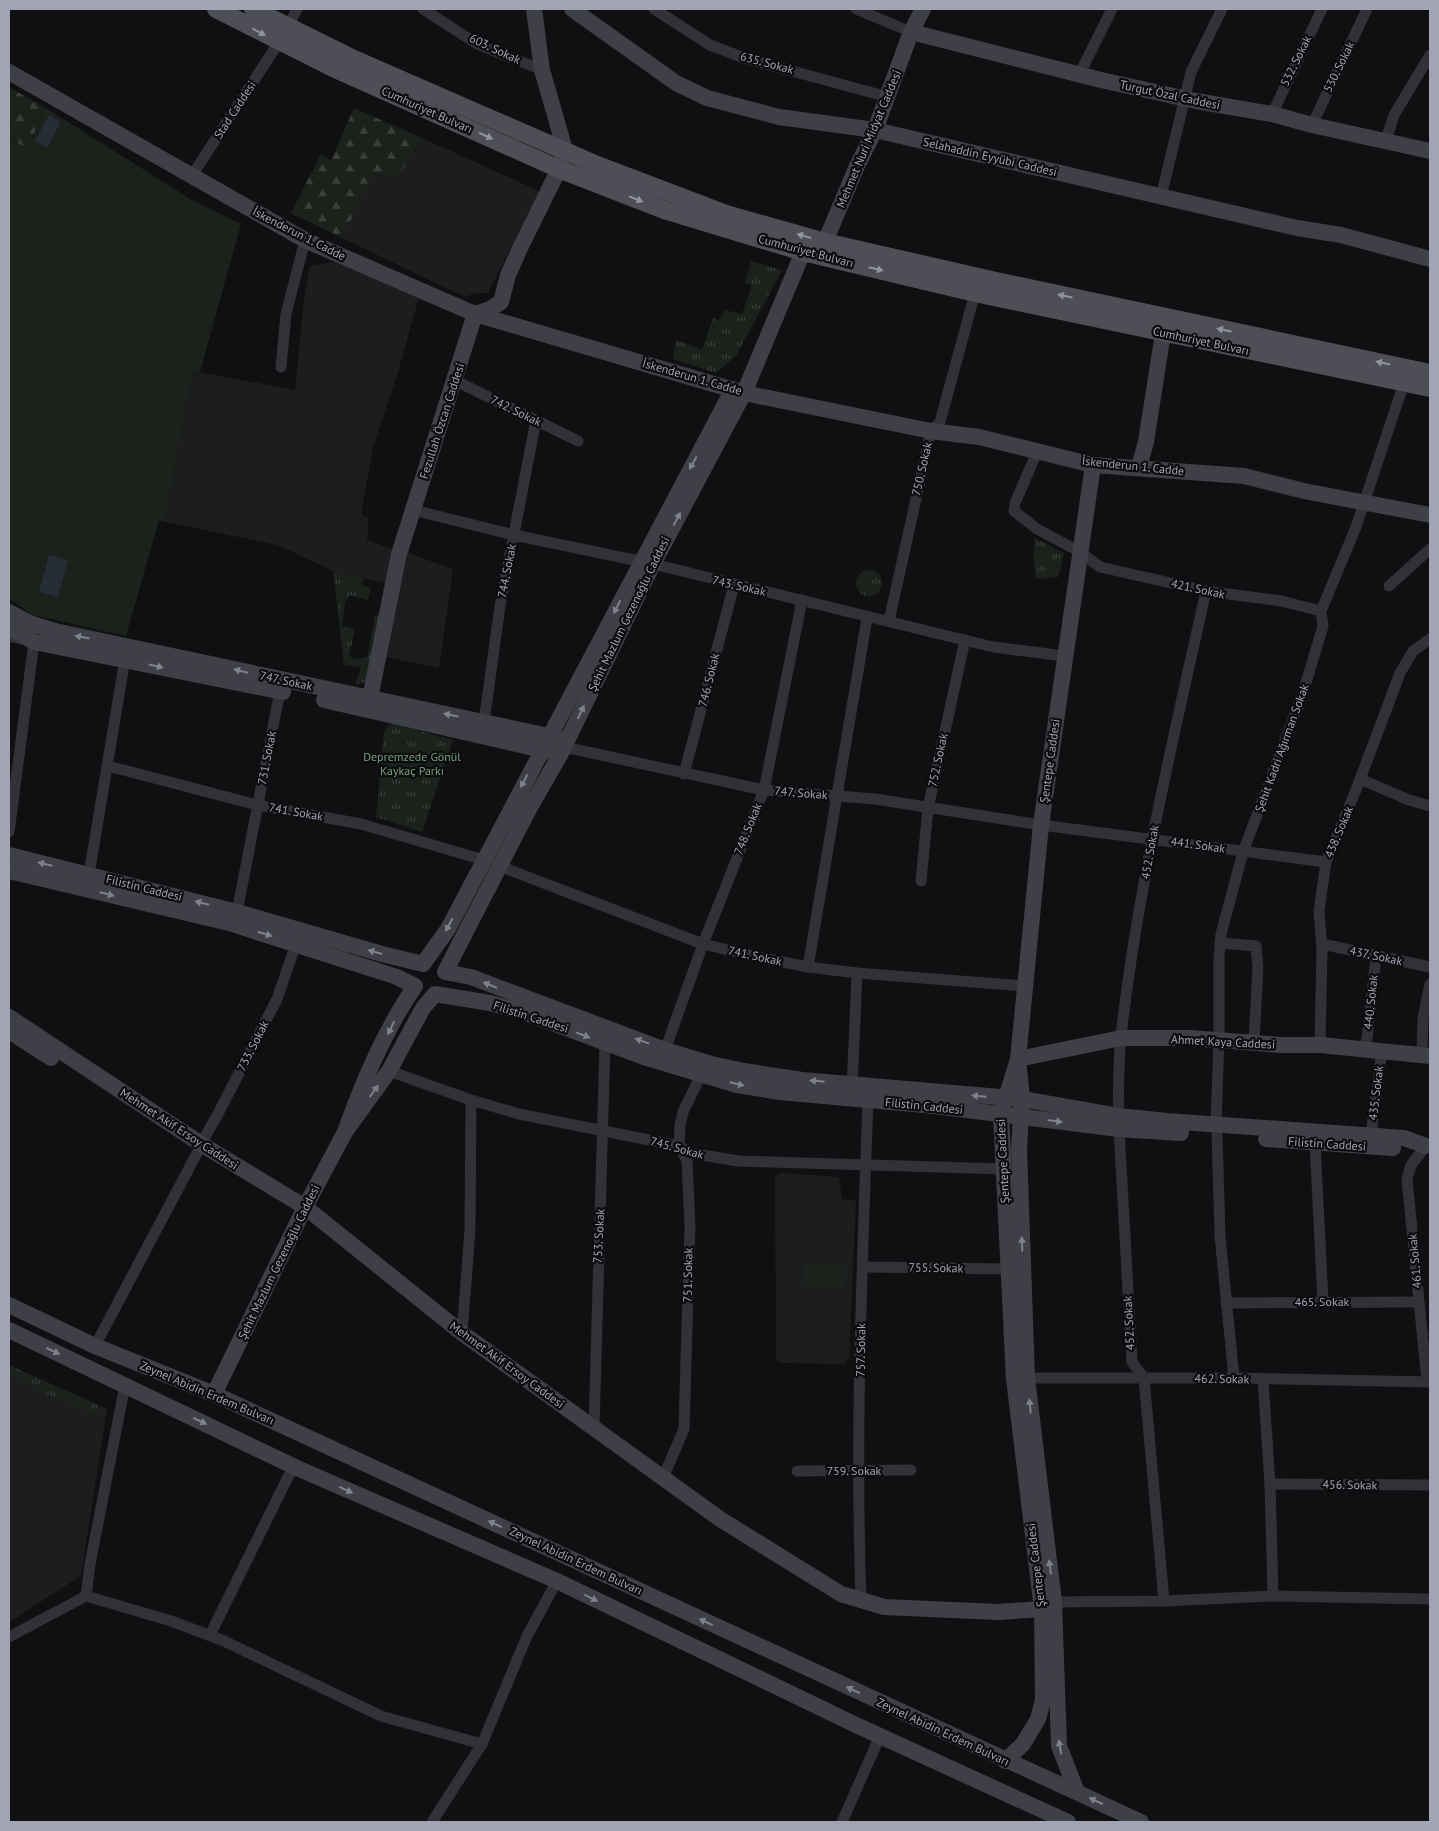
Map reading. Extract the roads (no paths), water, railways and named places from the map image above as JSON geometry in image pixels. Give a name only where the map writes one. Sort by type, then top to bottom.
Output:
[{"type":"main road","name":"Cumhuriyet Bulvarı","points":[[216,9],[283,35],[354,59],[597,165],[726,214],[825,242],[1049,293],[1430,373]]},
{"type":"main road","name":"Cumhuriyet Bulvarı","points":[[253,9],[283,35],[559,169],[667,211],[803,252],[974,292],[1430,388]]},
{"type":"street","name":"Stad Caddesi","points":[[191,177],[283,35],[297,9]]},
{"type":"street","name":"603. Sokak","points":[[423,9],[477,44],[542,70]]},
{"type":"street","points":[[475,314],[490,309],[501,302],[508,275],[559,169],[565,150],[542,70],[534,9]]},
{"type":"street","name":"Selahaddin Eyyübi Caddesi","points":[[572,9],[676,83],[707,98],[779,117],[875,130],[1298,228],[1341,235],[1430,258]]},
{"type":"street","name":"635. Sokak","points":[[654,9],[710,45],[744,58],[888,97]]},
{"type":"street","points":[[856,9],[911,32]]},
{"type":"street","name":"Mehmet Nuri Midyat Caddesi","points":[[825,242],[857,166],[875,130],[911,32],[923,9]]},
{"type":"street","points":[[1079,75],[1112,9]]},
{"type":"street","points":[[1161,197],[1183,98],[1191,72],[1222,9]]},
{"type":"street","name":"532. Sokak","points":[[1272,114],[1322,9]]},
{"type":"street","name":"530. Sokak","points":[[1312,126],[1368,9]]},
{"type":"street","name":"Turgut Özal Caddesi","points":[[911,32],[1079,75],[1183,98],[1272,114],[1312,126],[1386,140],[1430,151]]},
{"type":"street","points":[[1386,140],[1394,115],[1430,55]]},
{"type":"street","name":"İskenderun 1. Cadde","points":[[9,72],[305,240],[475,314],[739,391],[931,431],[979,437],[1093,465],[1244,476],[1304,491],[1430,515]]},
{"type":"street","points":[[281,367],[286,314],[305,240]]},
{"type":"street","name":"Şehit Mazlum Gezenoğlu Caddesi","points":[[423,964],[448,929],[545,743],[647,563],[739,391],[803,252]]},
{"type":"street","name":"750. Sokak","points":[[889,621],[931,431],[940,422],[974,292]]},
{"type":"street","name":"Fezullah Özcan Caddesi","points":[[370,698],[399,554],[475,314]]},
{"type":"street","points":[[1139,467],[1150,418],[1163,333]]},
{"type":"street","name":"742. Sokak","points":[[454,380],[578,442]]},
{"type":"street","name":"Şehit Kadri Ağırman Sokak","points":[[1234,1378],[1220,1236],[1216,1129],[1220,943],[1243,852],[1303,693],[1323,626],[1322,611],[1356,527],[1363,501],[1404,383]]},
{"type":"street","name":"744. Sokak","points":[[484,722],[500,606],[536,420]]},
{"type":"street","name":"421. Sokak","points":[[1037,452],[1015,504],[1014,511],[1037,529],[1080,552],[1100,567],[1206,591],[1281,601],[1322,611]]},
{"type":"street","name":"Şentepe Caddesi","points":[[1005,1761],[1023,1744],[1041,1711],[1048,1606],[1008,1269],[1002,1106],[1018,1060],[1041,825],[1093,465]]},
{"type":"street","name":"743. Sokak","points":[[413,510],[514,535],[647,563],[802,600],[867,618],[889,621],[994,647],[1066,656]]},
{"type":"street","points":[[1390,586],[1430,549]]},
{"type":"street","name":"Şehit Mazlum Gezenoğlu Caddesi","points":[[445,972],[529,809],[564,747],[647,563]]},
{"type":"street","name":"746. Sokak","points":[[684,774],[734,585]]},
{"type":"street","name":"452. Sokak","points":[[1164,1601],[1144,1378],[1132,1362],[1119,1123],[1120,1038],[1136,932],[1168,754],[1206,591]]},
{"type":"street","name":"748. Sokak","points":[[665,1050],[702,944],[764,790],[802,600]]},
{"type":"street","name":"747. Sokak","points":[[9,612],[32,624],[55,631],[484,722],[545,743]]},
{"type":"street","points":[[808,967],[867,618]]},
{"type":"street","points":[[9,627],[34,642]]},
{"type":"street","points":[[9,636],[564,747]]},
{"type":"street","name":"438. Sokak","points":[[1320,1045],[1322,944],[1319,911],[1326,862],[1400,673],[1414,651],[1430,639]]},
{"type":"street","name":"752. Sokak","points":[[921,882],[928,808],[965,640]]},
{"type":"street","points":[[9,832],[34,642]]},
{"type":"street","points":[[89,874],[125,659]]},
{"type":"street","name":"731. Sokak","points":[[237,912],[280,691]]},
{"type":"street","name":"747. Sokak","points":[[564,747],[764,790],[837,796],[1041,825]]},
{"type":"street","name":"741. Sokak","points":[[108,766],[257,805],[361,824],[484,860]]},
{"type":"street","points":[[1360,779],[1409,800],[1430,806]]},
{"type":"street","name":"441. Sokak","points":[[1041,825],[1326,862]]},
{"type":"street","name":"Filistin Caddesi","points":[[9,855],[237,912],[423,964]]},
{"type":"street","name":"741. Sokak","points":[[500,866],[702,944],[808,967],[857,973],[1024,986]]},
{"type":"street","name":"Filistin Caddesi","points":[[9,871],[229,924],[397,977],[415,986]]},
{"type":"street","points":[[1220,943],[1256,946],[1258,967],[1254,1043]]},
{"type":"street","name":"733. Sokak","points":[[95,1346],[277,999],[296,944]]},
{"type":"street","name":"437. Sokak","points":[[1322,944],[1430,967]]},
{"type":"street","name":"440. Sokak","points":[[1374,1049],[1376,957]]},
{"type":"street","points":[[433,962],[445,972],[446,983],[440,992],[426,994],[415,986],[414,976],[423,964],[433,962]]},
{"type":"street","name":"Filistin Caddesi","points":[[445,972],[471,977],[665,1050],[711,1064],[858,1095],[1002,1106],[1022,1099],[1119,1123]]},
{"type":"street","name":"757. Sokak","points":[[857,973],[858,1095],[866,1164],[860,1471],[861,1600]]},
{"type":"street","points":[[1426,1055],[1423,1018],[1430,984]]},
{"type":"street","name":"Şehit Mazlum Gezenoğlu Caddesi","points":[[345,1132],[359,1093],[401,1007],[415,986]]},
{"type":"street","name":"Şehit Mazlum Gezenoğlu Caddesi","points":[[214,1394],[302,1212],[345,1132],[389,1071],[423,1008],[435,994]]},
{"type":"street","name":"Filistin Caddesi","points":[[435,994],[490,1003],[524,1012],[605,1043],[701,1075],[737,1085],[780,1092],[858,1095],[1002,1106],[1021,1116],[1216,1129],[1371,1135],[1404,1138],[1428,1147]]},
{"type":"street","name":"Mehmet Akif Ersoy Caddesi","points":[[9,1017],[199,1149],[302,1212],[462,1333],[720,1519],[840,1594],[884,1607],[998,1612],[1048,1606]]},
{"type":"street","points":[[9,1031],[199,1149]]},
{"type":"street","name":"Ahmet Kaya Caddesi","points":[[1018,1060],[1120,1038],[1219,1039],[1254,1043],[1374,1049],[1426,1055]]},
{"type":"street","name":"753. Sokak","points":[[594,1428],[605,1043]]},
{"type":"street","name":"435. Sokak","points":[[1371,1135],[1374,1049]]},
{"type":"street","points":[[1018,1060],[1022,1099],[1019,1149],[1020,1378]]},
{"type":"street","name":"745. Sokak","points":[[389,1071],[471,1100],[519,1114],[679,1146],[690,1154],[738,1161],[1003,1169]]},
{"type":"street","name":"751. Sokak","points":[[663,1478],[684,1429],[690,1226],[687,1161],[679,1146],[683,1112],[701,1075]]},
{"type":"street","points":[[462,1333],[470,1230],[471,1100]]},
{"type":"street","name":"Filistin Caddesi","points":[[1216,1129],[1316,1143],[1404,1149],[1428,1147]]},
{"type":"street","points":[[1316,1143],[1323,1302]]},
{"type":"street","name":"461. Sokak","points":[[1428,1147],[1411,1165],[1407,1179],[1418,1302],[1428,1382]]},
{"type":"street","name":"755. Sokak","points":[[863,1267],[1008,1269]]},
{"type":"street","name":"465. Sokak","points":[[1226,1303],[1418,1302]]},
{"type":"street","name":"Zeynel Abidin Erdem Bulvarı","points":[[9,1305],[95,1346],[214,1394],[1005,1761],[1141,1822]]},
{"type":"street","name":"Zeynel Abidin Erdem Bulvarı","points":[[9,1330],[297,1468],[558,1581],[880,1736],[1068,1822]]},
{"type":"street","name":"462. Sokak","points":[[1020,1378],[1234,1378],[1428,1382]]},
{"type":"street","points":[[1263,1380],[1270,1484],[1273,1596]]},
{"type":"street","points":[[86,1596],[90,1564],[125,1386]]},
{"type":"street","points":[[210,1636],[289,1474],[297,1468]]},
{"type":"street","name":"759. Sokak","points":[[797,1471],[911,1470]]},
{"type":"street","name":"456. Sokak","points":[[1270,1484],[1430,1486]]},
{"type":"street","points":[[432,1822],[482,1744],[527,1636],[558,1581]]},
{"type":"street","points":[[9,1637],[86,1596],[171,1621],[210,1636],[381,1716],[482,1744]]},
{"type":"street","points":[[1077,1792],[1058,1746],[1048,1606],[1273,1596],[1430,1599]]},
{"type":"street","points":[[842,1822],[880,1736]]},
{"type":"park label","name":"Depremzede Gönül Kaykaç Parkı","points":[[412,764]]}]
